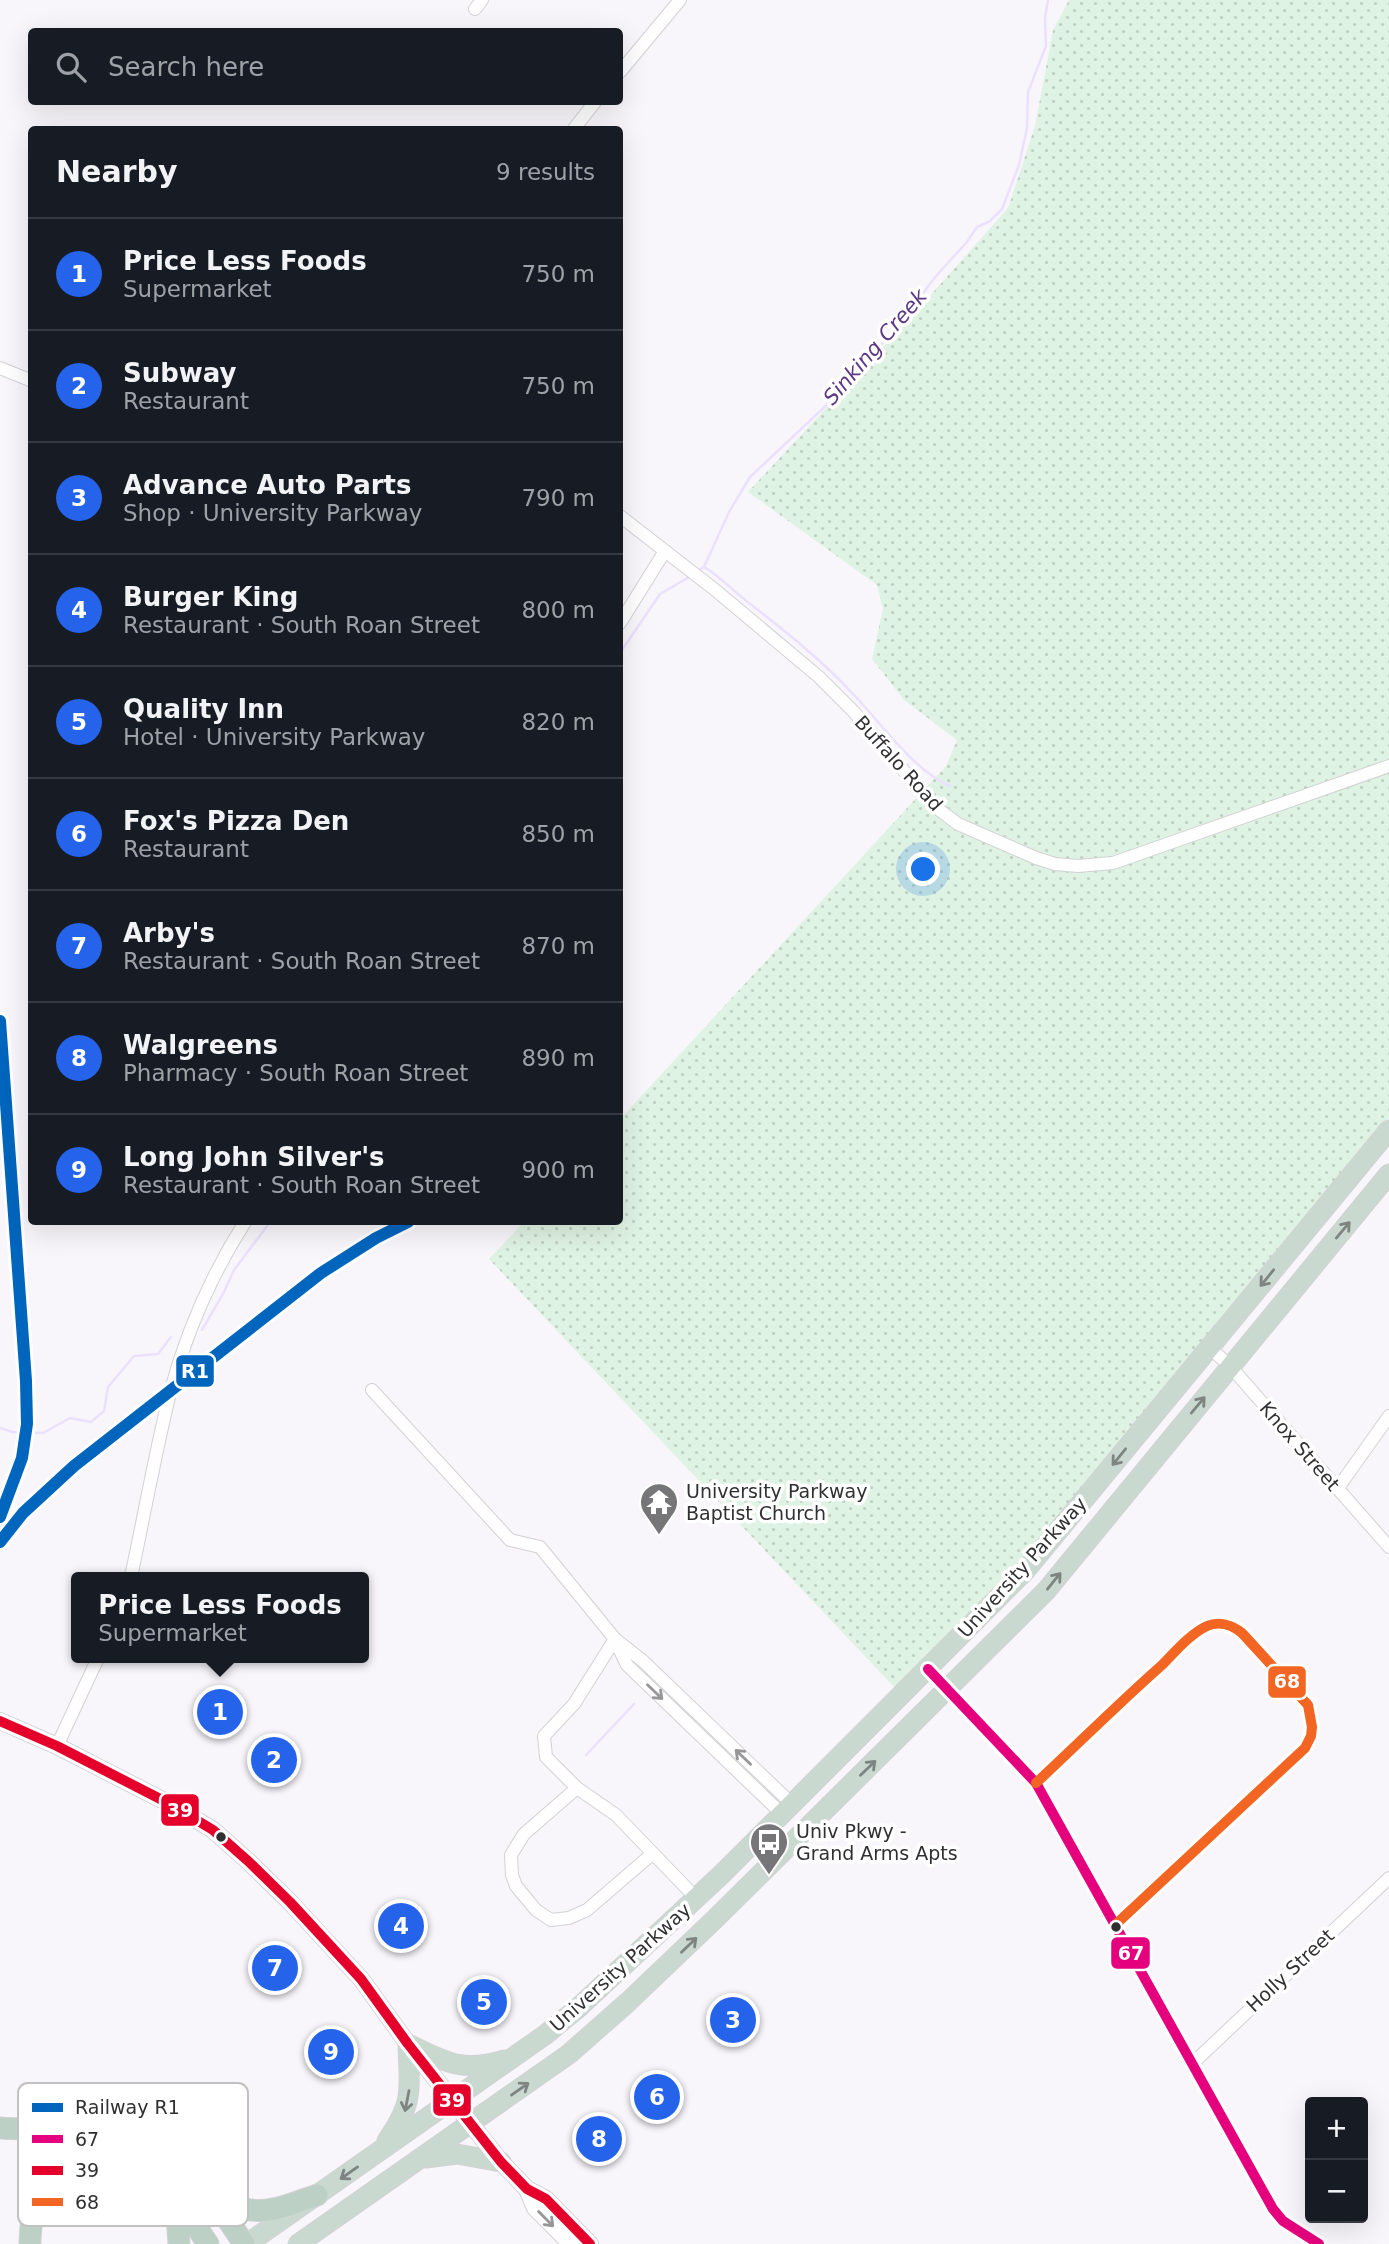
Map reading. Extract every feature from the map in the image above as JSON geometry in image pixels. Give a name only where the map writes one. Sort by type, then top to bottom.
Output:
[{"type":"highway","name":"University Parkway","points":[[245,2244],[517,2056],[578,2008],[696,1898],[1025,1571],[1389,1130]]},
{"type":"highway","points":[[1373,1150],[1389,1164]]},
{"type":"highway","name":"University Parkway","points":[[298,2244],[537,2078],[589,2037],[662,1972],[1046,1591],[1389,1174]]},
{"type":"highway","points":[[1073,1512],[1095,1531]]},
{"type":"highway","points":[[824,1773],[844,1792]]},
{"type":"highway","points":[[696,1898],[715,1919]]},
{"type":"highway","points":[[381,2150],[399,2124],[408,2104],[408,2044],[460,2066],[483,2066],[517,2056]]},
{"type":"highway","points":[[0,2128],[18,2128]]},
{"type":"highway","points":[[418,2160],[457,2154],[501,2162]]},
{"type":"highway","points":[[248,2211],[274,2210],[317,2195]]},
{"type":"highway","points":[[30,2244],[33,2226]]},
{"type":"highway","points":[[179,2226],[179,2244]]},
{"type":"highway","points":[[196,2226],[208,2244]]},
{"type":"highway","points":[[232,2226],[245,2244]]},
{"type":"main road","points":[[0,1721],[57,1746],[170,1804],[213,1830],[290,1902],[352,1969],[501,2162],[527,2189],[546,2199],[590,2244]]},
{"type":"main road","points":[[527,2189],[535,2208],[571,2244]]},
{"type":"street","points":[[623,68],[679,0]]},
{"type":"street","points":[[576,126],[593,105]]},
{"type":"street","points":[[0,368],[28,379]]},
{"type":"street","name":"Buffalo Road","points":[[623,518],[714,589],[819,677],[875,736],[934,806],[958,824],[1036,858],[1055,864],[1078,866],[1113,863],[1389,766]]},
{"type":"street","points":[[623,618],[665,551]]},
{"type":"street","points":[[132,1572],[170,1393],[190,1332],[224,1254],[243,1225]]},
{"type":"street","name":"Knox Street","points":[[1209,1347],[1230,1366],[1389,1547]]},
{"type":"street","points":[[372,1390],[510,1541],[540,1548],[615,1639],[643,1661],[787,1809]]},
{"type":"street","points":[[1338,1488],[1389,1416]]},
{"type":"street","points":[[1036,1783],[1154,1671],[1209,1625],[1234,1626],[1308,1705],[1312,1727],[1305,1748],[1115,1925]]},
{"type":"street","points":[[615,1639],[574,1704],[544,1737],[546,1757],[577,1788],[616,1815],[696,1898]]},
{"type":"street","points":[[57,1746],[96,1663]]},
{"type":"street","points":[[928,1668],[1036,1783],[1273,2209],[1283,2221],[1319,2244]]},
{"type":"street","points":[[577,1788],[524,1834],[511,1855],[512,1875],[516,1886],[536,1910],[551,1920],[569,1919],[587,1910],[652,1854]]},
{"type":"street","name":"Holly Street","points":[[1192,2064],[1389,1878]]},
{"type":"green space","points":[[1069,0],[1389,0],[1389,1117],[1037,1546],[896,1689],[489,1259],[521,1225],[623,1225],[623,1116],[946,766],[957,740],[904,700],[872,659],[883,609],[877,585],[748,492],[1008,208],[1035,126],[1053,30]]},
{"type":"waterway","name":"Sinking Creek","points":[[699,570],[704,567],[729,512],[750,477],[833,399],[903,320],[977,227],[990,221],[1002,209],[1019,165],[1027,128],[1028,92],[1046,46],[1045,18],[1048,0]]},
{"type":"waterway","points":[[704,567],[816,658],[842,682],[911,758],[936,779],[950,786]]},
{"type":"waterway","name":"Sinking Creek","points":[[623,649],[660,594],[691,576]]},
{"type":"waterway","name":"Sinking Creek","points":[[202,1330],[234,1270],[268,1225]]},
{"type":"waterway","name":"Sinking Creek","points":[[0,1428],[13,1432],[43,1433],[70,1418],[91,1422],[104,1411],[108,1387],[134,1356],[158,1354],[171,1337]]},
{"type":"waterway","points":[[586,1755],[634,1704]]},
{"type":"rail line","name":"R1","points":[[0,1021],[27,1424],[22,1458],[0,1517]]},
{"type":"rail line","name":"R1","points":[[0,1542],[23,1513],[74,1466],[321,1273],[402,1225]]},
{"type":"transit line","name":"68","points":[[1036,1783],[1189,1638],[1207,1626],[1225,1625],[1242,1633],[1308,1705],[1312,1727],[1305,1748],[1115,1925]]},
{"type":"transit line","name":"67","points":[[928,1669],[1036,1783],[1273,2209],[1283,2221],[1319,2244]]},
{"type":"transit line","name":"39","points":[[0,1721],[57,1746],[170,1804],[213,1830],[248,1861],[361,1979],[408,2044],[501,2162],[527,2189],[546,2199],[590,2244]]},
{"type":"place","name":"University Parkway Baptist Church","points":[[659,1536]]},
{"type":"place","name":"Price Less Foods","points":[[220,1712]]},
{"type":"place","name":"Subway","points":[[274,1760]]},
{"type":"place","name":"Univ Pkwy - Grand Arms Apts","points":[[769,1876]]},
{"type":"place","name":"Burger King","points":[[401,1926]]},
{"type":"place","name":"Arby's","points":[[275,1968]]},
{"type":"place","name":"Quality Inn","points":[[484,2002]]},
{"type":"place","name":"Advance Auto Parts","points":[[733,2020]]},
{"type":"place","name":"Long John Silver's","points":[[331,2052]]},
{"type":"place","name":"Fox's Pizza Den","points":[[657,2097]]},
{"type":"place","name":"Walgreens","points":[[599,2139]]}]
